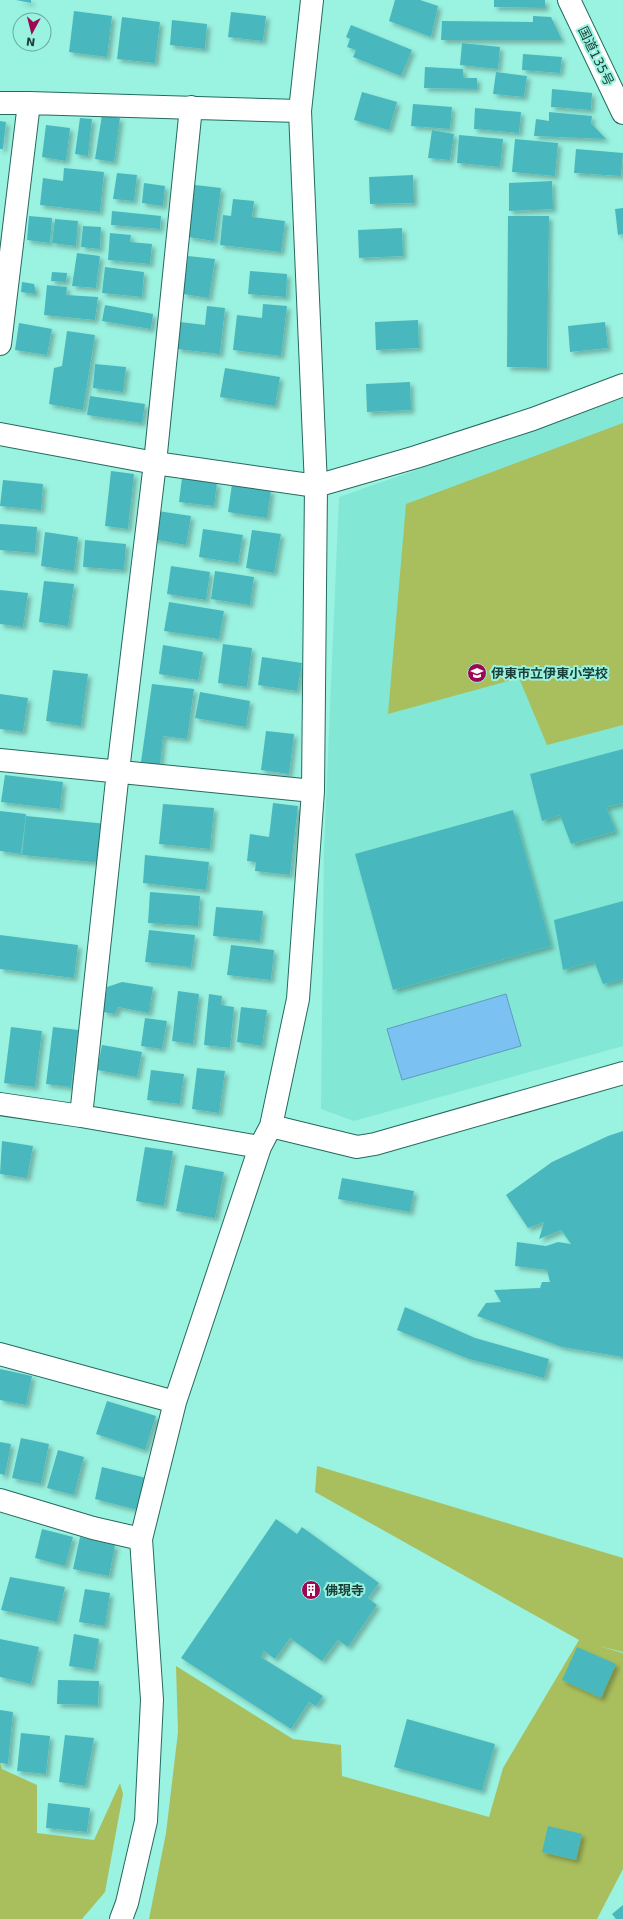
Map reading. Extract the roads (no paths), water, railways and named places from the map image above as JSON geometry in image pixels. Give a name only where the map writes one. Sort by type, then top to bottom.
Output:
[{"type":"main road","points":[[121,1919],[127,1903],[146,1822],[152,1700],[141,1539],[175,1402],[260,1147],[271,1126],[298,999],[313,791],[316,486],[300,111],[312,0]]},
{"type":"main road","name":"国道135号","points":[[569,0],[623,112]]},
{"type":"main road","points":[[0,102],[300,111]]},
{"type":"main road","points":[[0,344],[29,103]]},
{"type":"main road","points":[[81,1116],[118,771],[155,463],[191,107]]},
{"type":"main road","points":[[0,434],[155,463],[316,486],[416,457],[533,419],[623,385]]},
{"type":"main road","points":[[0,760],[313,791]]},
{"type":"main road","points":[[271,1126],[357,1147],[376,1144],[623,1073]]},
{"type":"main road","points":[[0,1104],[81,1116],[260,1147]]},
{"type":"main road","points":[[0,1354],[175,1402]]},
{"type":"main road","points":[[0,1500],[93,1528],[141,1539]]},
{"type":"water","points":[[506,994],[521,1046],[402,1080],[387,1029]]},
{"type":"place","name":"伊東市立伊東小学校","points":[[477,673]]},
{"type":"place","name":"佛現寺","points":[[311,1590]]}]
